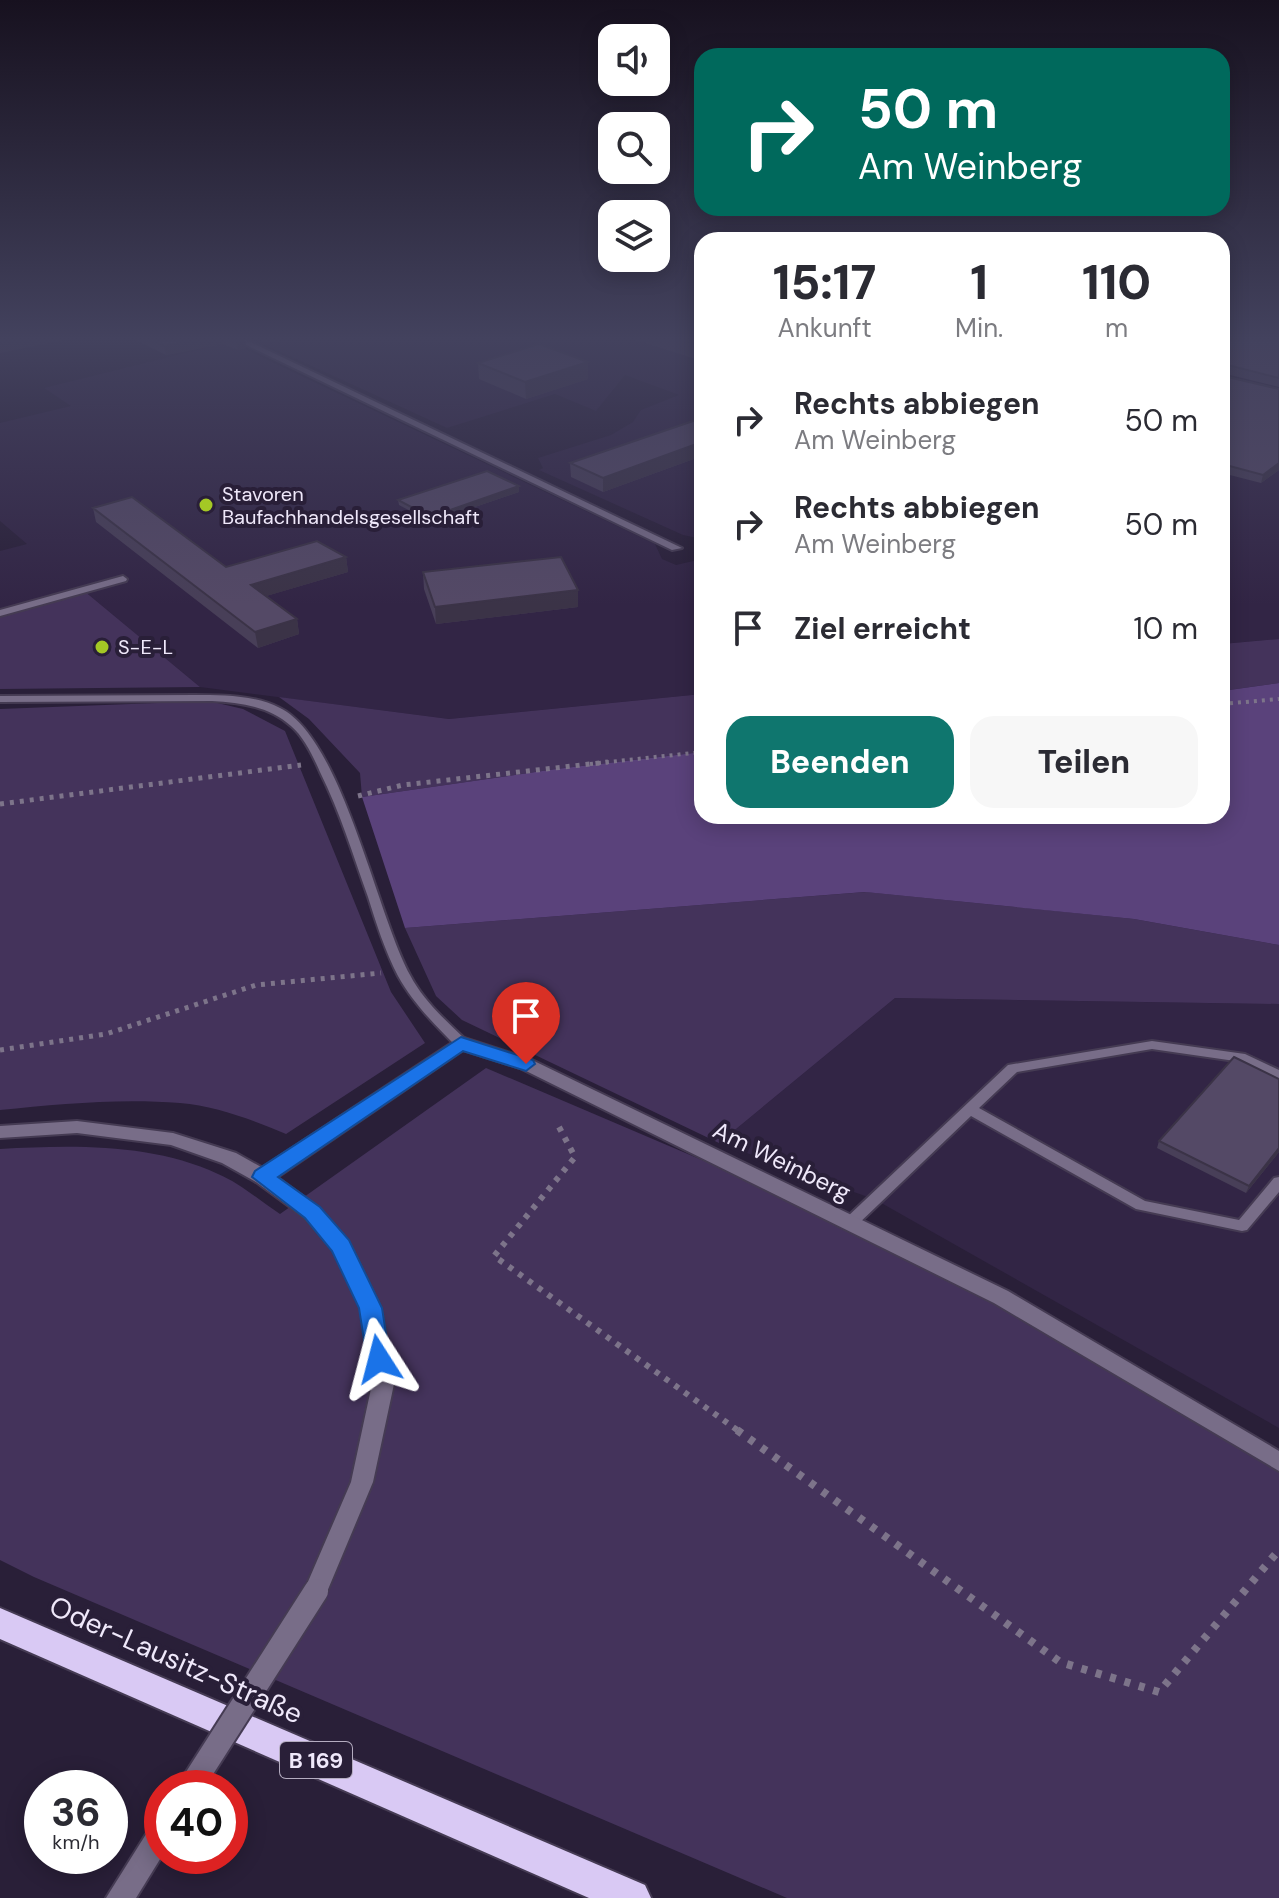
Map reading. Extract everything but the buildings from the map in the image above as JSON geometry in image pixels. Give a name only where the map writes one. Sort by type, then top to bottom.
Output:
[{"type":"highway","name":"Oder-Lausitz-Straße","points":[[0,1623],[632,1898]]},
{"type":"street","points":[[426,429],[676,548]]},
{"type":"street","points":[[263,1177],[461,1043]]},
{"type":"street","name":"Am Weinberg","points":[[461,1043],[526,1064],[1001,1297],[1279,1462]]},
{"type":"street","points":[[0,1132],[77,1127],[173,1139],[229,1158],[263,1177],[312,1213],[341,1246],[371,1308],[383,1384],[362,1482],[316,1591],[202,1770]]},
{"type":"street","points":[[120,1898],[144,1860]]},
{"type":"lane","points":[[0,613],[123,579]]},
{"type":"lane","points":[[0,699],[215,698],[280,711],[298,724],[321,763],[338,801],[401,971],[423,1006],[461,1043]]},
{"type":"lane","points":[[850,1223],[1013,1068],[1152,1045],[1245,1058],[1279,1075]]},
{"type":"lane","points":[[970,1109],[1141,1205],[1242,1226],[1279,1182]]},
{"type":"path","points":[[1230,703],[1279,699]]},
{"type":"path","points":[[338,801],[403,785],[694,753]]},
{"type":"path","points":[[0,804],[159,781],[321,763]]},
{"type":"path","points":[[0,1050],[106,1034],[256,985],[401,971]]},
{"type":"path","points":[[559,1127],[575,1157],[494,1256],[1060,1662],[1159,1692],[1279,1550]]},
{"type":"shaded area","points":[[0,429],[412,429],[655,544],[662,559],[676,565],[694,561],[694,695],[449,719],[200,687],[83,590],[0,609],[0,551],[27,544],[0,521]]},
{"type":"shaded area","points":[[622,429],[694,429],[694,537],[539,470],[543,468],[538,458],[611,435]]},
{"type":"shaded area","points":[[1230,455],[1279,470],[1279,639],[1230,643]]},
{"type":"shaded area","points":[[83,590],[200,687],[0,689],[0,615]]},
{"type":"shaded area","points":[[1279,639],[1279,683],[1230,690],[1230,643]]},
{"type":"shaded area","points":[[1279,683],[1279,945],[1134,919],[865,892],[405,928],[362,797],[694,753],[694,824],[1230,824],[1230,690]]},
{"type":"shaded area","points":[[694,695],[694,753],[362,797],[360,773],[309,719],[279,697],[449,719]]},
{"type":"shaded area","points":[[209,701],[243,709],[285,731],[391,992],[425,1043],[286,1134],[221,1110],[180,1103],[112,1101],[0,1110],[0,709]]},
{"type":"shaded area","points":[[866,892],[1134,919],[1279,945],[1279,1004],[895,998],[719,1143],[462,1020],[436,996],[405,928]]},
{"type":"shaded area","points":[[895,998],[1279,1004],[1279,1428],[876,1200],[719,1143]]},
{"type":"shaded area","points":[[486,1068],[850,1223],[1279,1463],[1279,1898],[787,1898],[0,1560],[0,1149],[111,1148],[166,1156],[226,1178],[280,1214]]},
{"type":"place","name":"Stavoren Baufachhandelsgesellschaft","points":[[206,505]]},
{"type":"place","name":"S-E-L","points":[[102,647]]},
{"type":"route","points":[[379,1359],[371,1308],[341,1246],[312,1213],[263,1177],[461,1043],[526,1064]]}]
